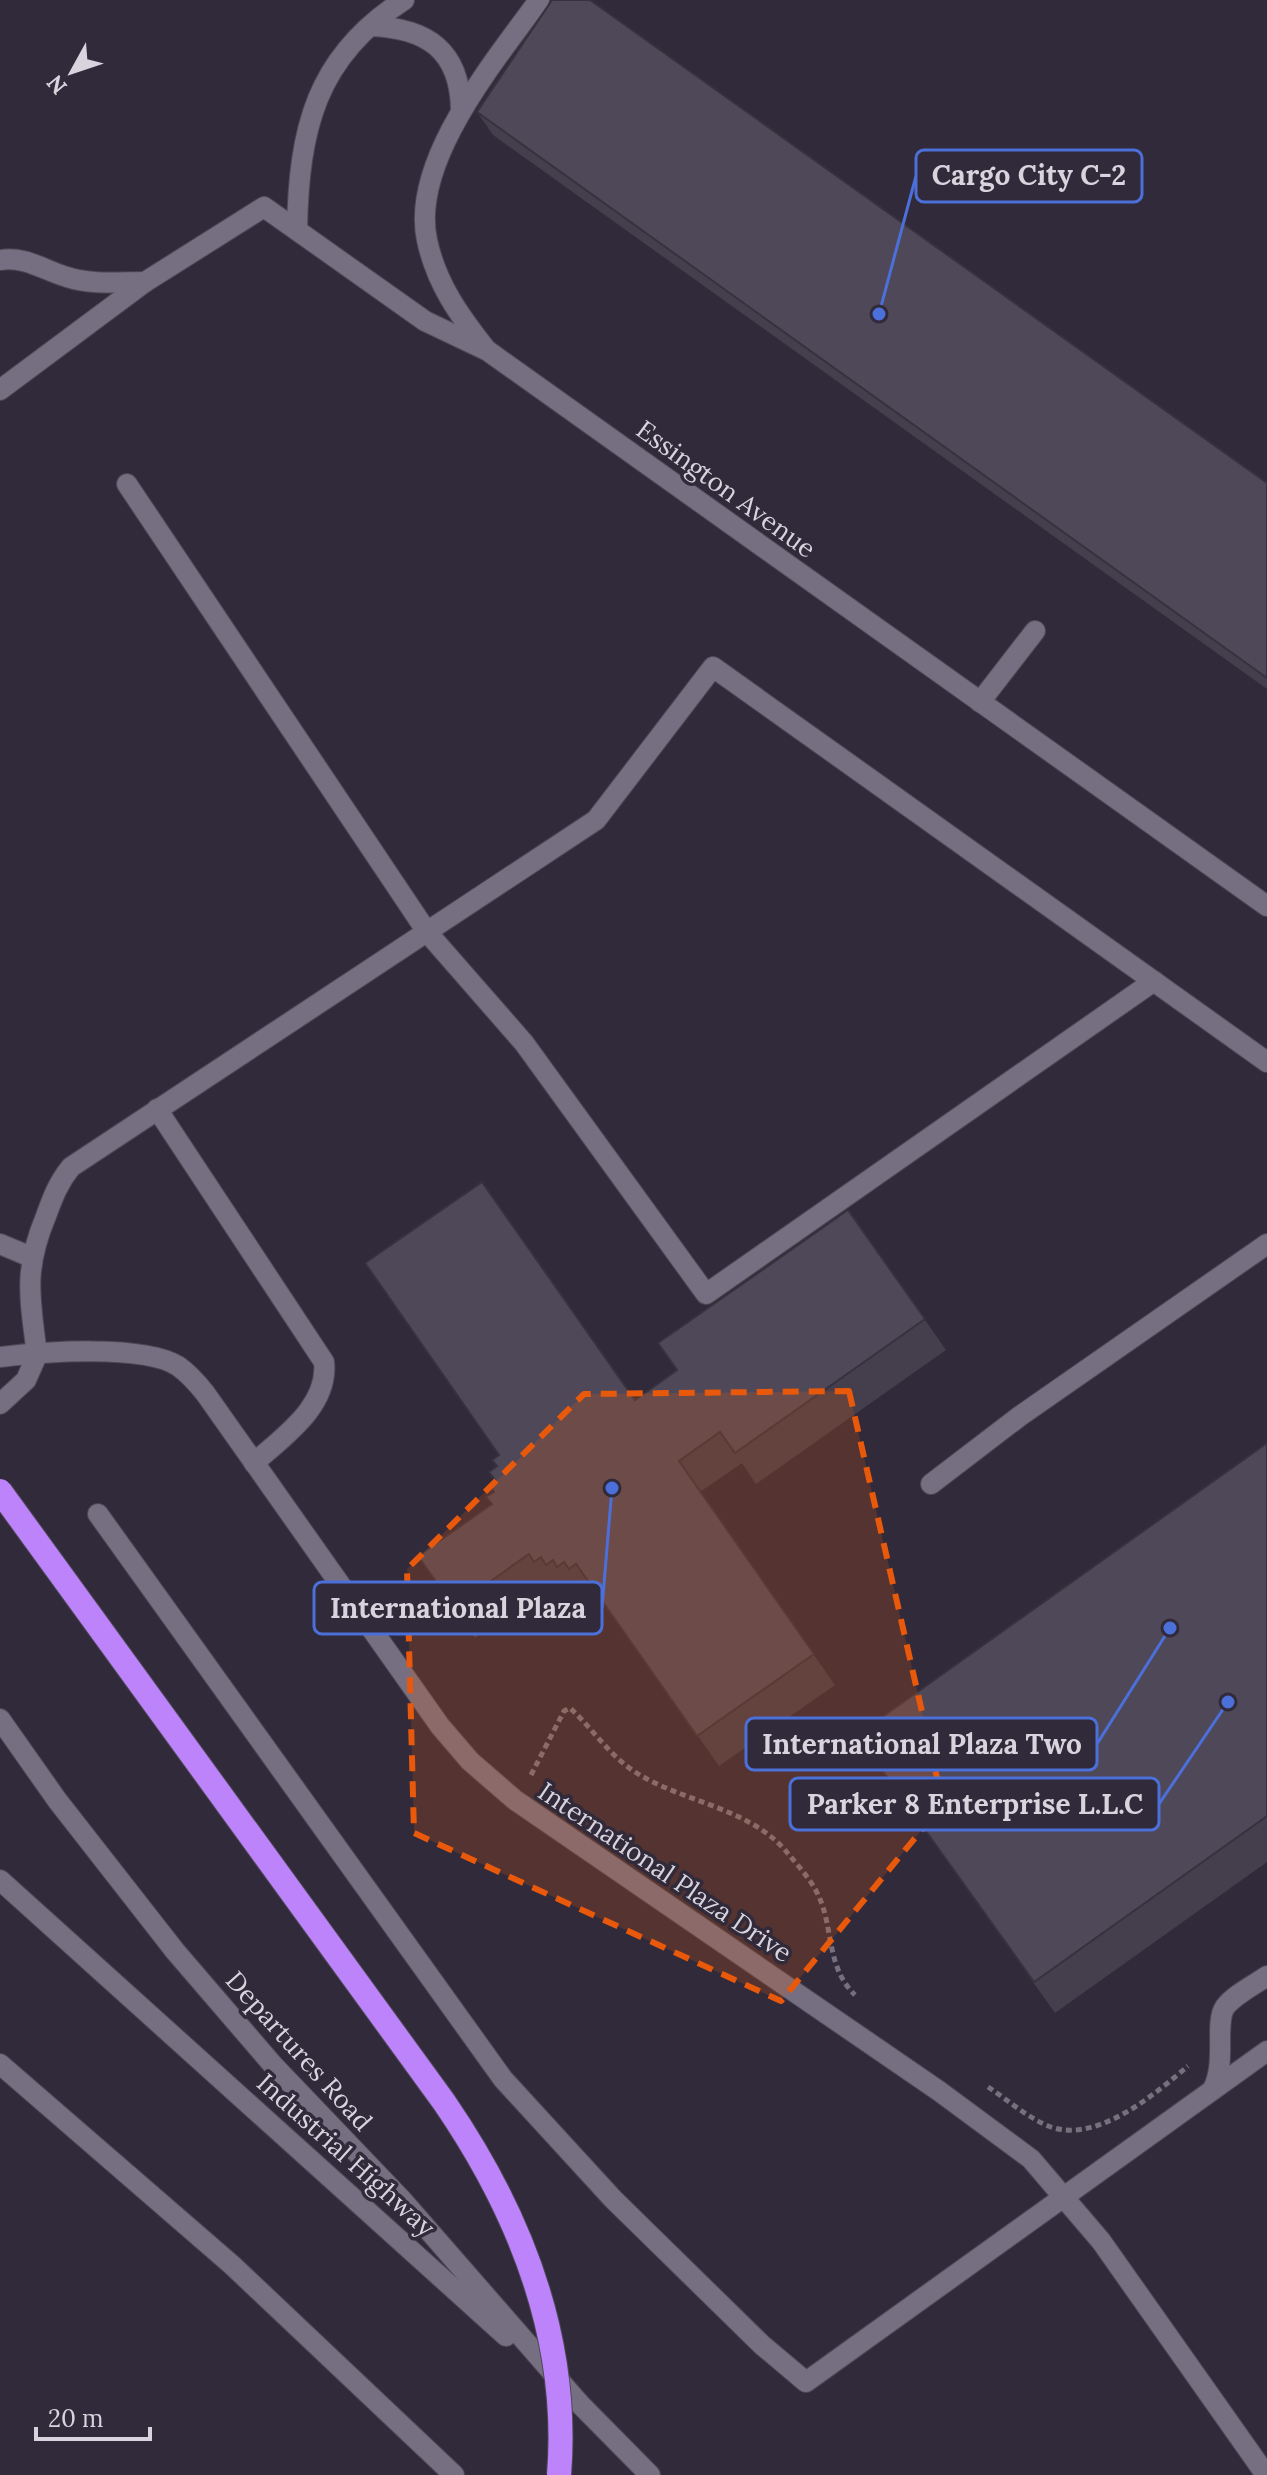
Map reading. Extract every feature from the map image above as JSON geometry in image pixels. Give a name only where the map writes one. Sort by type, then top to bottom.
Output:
[{"type":"highway","points":[[0,1491],[444,2102],[491,2176],[522,2243],[549,2329],[557,2374],[559,2475]]},
{"type":"street","points":[[297,230],[299,169],[311,115],[333,66],[370,26],[404,0]]},
{"type":"street","points":[[488,351],[449,299],[426,238],[425,215],[447,136],[461,110],[539,0]]},
{"type":"street","points":[[370,26],[407,28],[433,44],[456,71],[461,110]]},
{"type":"street","name":"Essington Avenue","points":[[4,383],[145,282],[264,207],[425,321],[488,351],[1267,906]]},
{"type":"street","points":[[0,260],[14,258],[68,278],[145,282]]},
{"type":"street","points":[[127,484],[427,932],[524,1043],[706,1294],[1154,981]]},
{"type":"street","points":[[980,702],[1035,631]]},
{"type":"street","points":[[0,1404],[26,1380],[37,1355],[29,1291],[31,1257],[61,1179],[84,1157],[606,811],[713,667],[1267,1062]]},
{"type":"street","points":[[157,1109],[324,1362],[326,1375],[313,1405],[254,1463]]},
{"type":"street","points":[[0,1244],[31,1257]]},
{"type":"street","points":[[931,1484],[1020,1416],[1267,1244]]},
{"type":"street","name":"International Plaza Drive","points":[[0,1357],[126,1354],[169,1362],[197,1383],[424,1706],[488,1780],[985,2122],[1031,2159],[1101,2241],[1266,2475]]},
{"type":"street","points":[[98,1514],[503,2079],[634,2220],[762,2345],[806,2382],[1267,2051]]},
{"type":"street","name":"Departures Road","points":[[0,1719],[66,1811],[185,1963],[273,2065],[403,2201],[579,2403]]},
{"type":"street","name":"Industrial Highway","points":[[0,1880],[579,2403],[650,2475]]},
{"type":"street","points":[[1213,2089],[1221,2073],[1223,2054],[1220,2017],[1227,2004],[1267,1976]]},
{"type":"street","points":[[0,2064],[243,2275],[454,2475]]},
{"type":"path","points":[[531,1776],[564,1711],[570,1708],[616,1758],[636,1772],[748,1822],[771,1837],[816,1890],[834,1963],[844,1984],[863,2002]]},
{"type":"path","points":[[980,2081],[1042,2122],[1066,2130],[1110,2120],[1193,2062]]},
{"type":"highlighted area","points":[[849,1391],[943,1804],[781,2001],[414,1833],[407,1569],[584,1394]]},
{"type":"building","points":[[552,0],[590,0],[1267,483],[1267,678],[477,112]]},
{"type":"building","points":[[482,1182],[635,1400],[677,1370],[658,1343],[848,1210],[925,1319],[735,1453],[720,1432],[679,1461],[814,1654],[697,1736],[576,1564],[569,1569],[564,1562],[557,1567],[553,1560],[546,1565],[541,1557],[534,1562],[529,1554],[454,1607],[418,1556],[492,1504],[486,1497],[494,1492],[489,1484],[495,1480],[489,1472],[497,1466],[492,1460],[499,1455],[365,1263]]},
{"type":"building","points":[[1267,1443],[1267,1816],[1034,1982],[857,1735]]},
{"type":"place","name":"Cargo City C-2","points":[[879,314]]},
{"type":"place","name":"International Plaza","points":[[612,1488]]},
{"type":"place","name":"International Plaza Two","points":[[1170,1628]]},
{"type":"place","name":"Parker 8 Enterprise L.L.C","points":[[1228,1702]]}]
